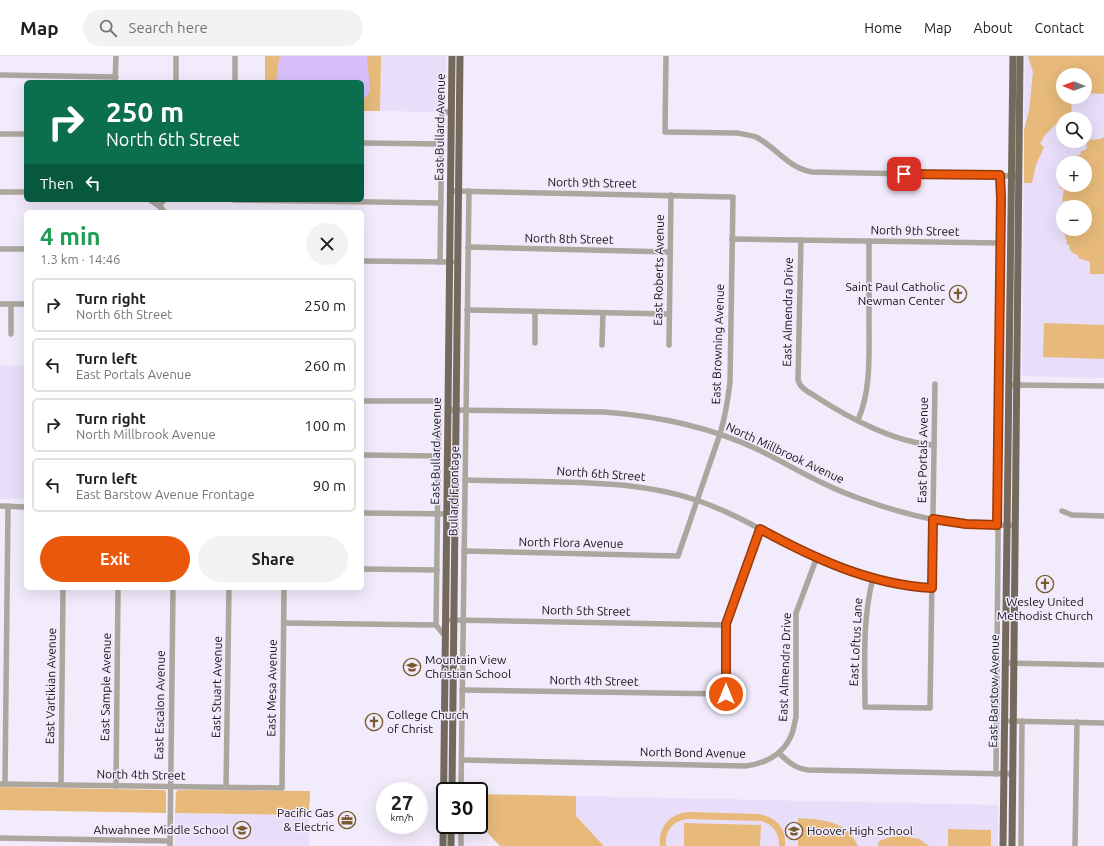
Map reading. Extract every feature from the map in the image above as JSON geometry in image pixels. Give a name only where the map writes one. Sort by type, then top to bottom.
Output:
[{"type":"main road","name":"East Bullard Avenue","points":[[443,846],[452,56]]},
{"type":"main road","name":"East Bullard Avenue","points":[[452,779],[460,56]]},
{"type":"main road","name":"East Barstow Avenue","points":[[1012,56],[1015,176]]},
{"type":"main road","name":"East Barstow Avenue","points":[[1012,846],[1014,663],[1012,526],[1015,176],[1020,56]]},
{"type":"main road","name":"East Barstow Avenue","points":[[1003,846],[1006,663],[1012,526]]},
{"type":"main road","points":[[444,731],[448,735],[448,761],[452,779]]},
{"type":"main road","points":[[451,834],[451,846]]},
{"type":"street","points":[[0,75],[116,79],[116,56]]},
{"type":"street","points":[[176,56],[176,80]]},
{"type":"street","points":[[235,56],[235,80]]},
{"type":"street","points":[[666,56],[665,132],[737,133],[756,137],[792,164],[805,171],[812,172],[1015,176]]},
{"type":"street","points":[[440,262],[442,112],[452,112]]},
{"type":"street","points":[[0,134],[24,134]]},
{"type":"street","points":[[364,143],[442,144]]},
{"type":"street","points":[[996,774],[997,525],[1001,243],[1000,175]]},
{"type":"street","name":"North 9th Street","points":[[450,191],[733,196]]},
{"type":"street","name":"Bullard Frontage","points":[[461,782],[468,191]]},
{"type":"street","points":[[0,192],[24,192]]},
{"type":"street","name":"East Roberts Avenue","points":[[669,345],[671,195]]},
{"type":"street","name":"East Browning Avenue","points":[[678,556],[720,434],[725,415],[730,382],[733,196]]},
{"type":"street","points":[[153,202],[163,210]]},
{"type":"street","points":[[159,206],[162,202]]},
{"type":"street","points":[[364,202],[441,203]]},
{"type":"street","name":"North 9th Street","points":[[732,239],[1001,243]]},
{"type":"street","name":"East Almendra Drive","points":[[800,240],[799,384],[826,403],[858,420]]},
{"type":"street","points":[[869,242],[868,386],[864,405],[858,420],[872,427],[915,442],[934,445]]},
{"type":"street","name":"North 8th Street","points":[[468,247],[670,252]]},
{"type":"street","points":[[0,249],[24,249]]},
{"type":"street","points":[[364,261],[458,262]]},
{"type":"street","points":[[0,304],[24,304]]},
{"type":"street","points":[[11,304],[11,334]]},
{"type":"street","points":[[467,310],[669,314]]},
{"type":"street","points":[[535,312],[535,343]]},
{"type":"street","points":[[602,345],[603,313]]},
{"type":"street","name":"East Portals Avenue","points":[[930,708],[935,384]]},
{"type":"street","points":[[1013,385],[1104,386]]},
{"type":"street","points":[[364,401],[439,401],[436,625],[445,636]]},
{"type":"street","name":"North Millbrook Avenue","points":[[448,410],[604,412],[655,417],[720,434],[759,450],[828,486],[894,510],[933,519],[966,524],[1012,526]]},
{"type":"street","points":[[364,455],[438,456]]},
{"type":"street","name":"North 6th Street","points":[[465,480],[608,483],[680,494],[721,509],[789,544],[844,569],[897,584],[932,588]]},
{"type":"street","points":[[0,506],[24,507]]},
{"type":"street","points":[[2,784],[8,506]]},
{"type":"street","points":[[1062,511],[1072,515],[1104,516]]},
{"type":"street","points":[[364,512],[455,514]]},
{"type":"street","points":[[726,624],[760,529]]},
{"type":"street","name":"North Flora Avenue","points":[[464,551],[678,556]]},
{"type":"street","name":"East Almendra Drive","points":[[779,753],[791,737],[796,717],[796,613],[817,557]]},
{"type":"street","points":[[364,569],[437,570]]},
{"type":"street","name":"East Loftus Lane","points":[[874,578],[869,593],[866,612],[865,707],[930,708]]},
{"type":"street","name":"East Vartikian Avenue","points":[[61,785],[63,590]]},
{"type":"street","name":"East Sample Avenue","points":[[116,786],[118,590]]},
{"type":"street","name":"East Escalon Avenue","points":[[170,844],[173,590]]},
{"type":"street","name":"East Stuart Avenue","points":[[226,787],[229,590]]},
{"type":"street","name":"East Mesa Avenue","points":[[282,788],[284,590]]},
{"type":"street","name":"North 5th Street","points":[[446,620],[726,624]]},
{"type":"street","points":[[284,623],[436,625]]},
{"type":"street","name":"North 4th Street","points":[[462,690],[726,694],[726,624]]},
{"type":"street","points":[[1006,663],[1104,665]]},
{"type":"street","points":[[1005,721],[1104,723]]},
{"type":"street","points":[[1021,846],[1022,721]]},
{"type":"street","points":[[1075,846],[1077,722]]},
{"type":"street","points":[[779,753],[789,763],[802,769],[1012,774]]},
{"type":"street","name":"North Bond Avenue","points":[[462,760],[745,766],[762,762],[779,753]]},
{"type":"street","name":"North 4th Street","points":[[2,784],[282,788]]},
{"type":"street","points":[[461,834],[461,846]]},
{"type":"street","points":[[0,838],[170,844]]},
{"type":"shaded area","points":[[265,56],[381,56],[380,111],[364,111],[364,80],[265,80]]},
{"type":"shaded area","points":[[281,56],[367,56],[370,92],[364,99],[364,80],[276,80],[279,59]]},
{"type":"shaded area","points":[[381,56],[446,56],[445,105],[440,107],[437,112],[380,111]]},
{"type":"shaded area","points":[[1025,56],[1104,56],[1104,378],[1022,376]]},
{"type":"shaded area","points":[[1028,56],[1104,56],[1104,94],[1092,93],[1092,68],[1056,68],[1056,104],[1071,104],[1072,112],[1056,112],[1056,124],[1045,135],[1040,144],[1044,147],[1036,165],[1032,183],[1024,183],[1024,130],[1029,111],[1033,72]]},
{"type":"shaded area","points":[[1104,137],[1104,274],[1090,274],[1090,262],[1078,258],[1079,256],[1073,253],[1069,248],[1070,246],[1066,243],[1067,241],[1065,237],[1092,236],[1092,200],[1062,200],[1064,192],[1092,192],[1092,156],[1077,156],[1081,154],[1080,152],[1087,148],[1092,148],[1092,140]]},
{"type":"shaded area","points":[[1044,323],[1104,325],[1104,359],[1043,357]]},
{"type":"shaded area","points":[[0,365],[24,366],[24,499],[0,499]]},
{"type":"shaded area","points":[[0,787],[164,790],[166,792],[166,813],[0,810]]},
{"type":"shaded area","points":[[178,790],[310,791],[309,815],[175,813],[176,792]]},
{"type":"shaded area","points":[[488,794],[576,796],[576,816],[604,846],[500,846],[488,833]]},
{"type":"shaded area","name":"Hoover High School","points":[[576,796],[998,805],[998,846],[604,846],[576,816]]},
{"type":"shaded area","points":[[689,812],[758,814],[770,817],[782,828],[785,846],[779,846],[778,837],[775,830],[765,822],[688,819],[674,824],[668,831],[666,846],[660,846],[661,833],[667,822],[676,815]]},
{"type":"shaded area","name":"Ahwahnee Middle School","points":[[175,813],[309,815],[309,846],[175,846]]},
{"type":"shaded area","points":[[798,818],[819,820],[838,825],[850,833],[858,846],[798,846]]},
{"type":"shaded area","points":[[684,823],[761,825],[760,846],[684,846]]},
{"type":"shaded area","points":[[948,829],[991,830],[991,846],[948,846]]},
{"type":"shaded area","points":[[903,836],[919,839],[929,846],[878,846],[879,841],[890,837]]},
{"type":"place","name":"Saint Paul Catholic Newman Center","points":[[958,294]]},
{"type":"place","name":"Wesley United Methodist Church","points":[[1045,584]]},
{"type":"place","name":"Mountain View Christian School","points":[[412,667]]},
{"type":"place","name":"College Church of Christ","points":[[374,722]]},
{"type":"place","name":"Pacific Gas & Electric","points":[[347,820]]},
{"type":"place","name":"Ahwahnee Middle School","points":[[242,830]]},
{"type":"place","name":"Hoover High School","points":[[794,831]]},
{"type":"route","points":[[726,694],[726,624],[760,529],[844,569],[897,584],[932,588],[933,519],[966,524],[997,525],[1000,175],[904,174]]}]
